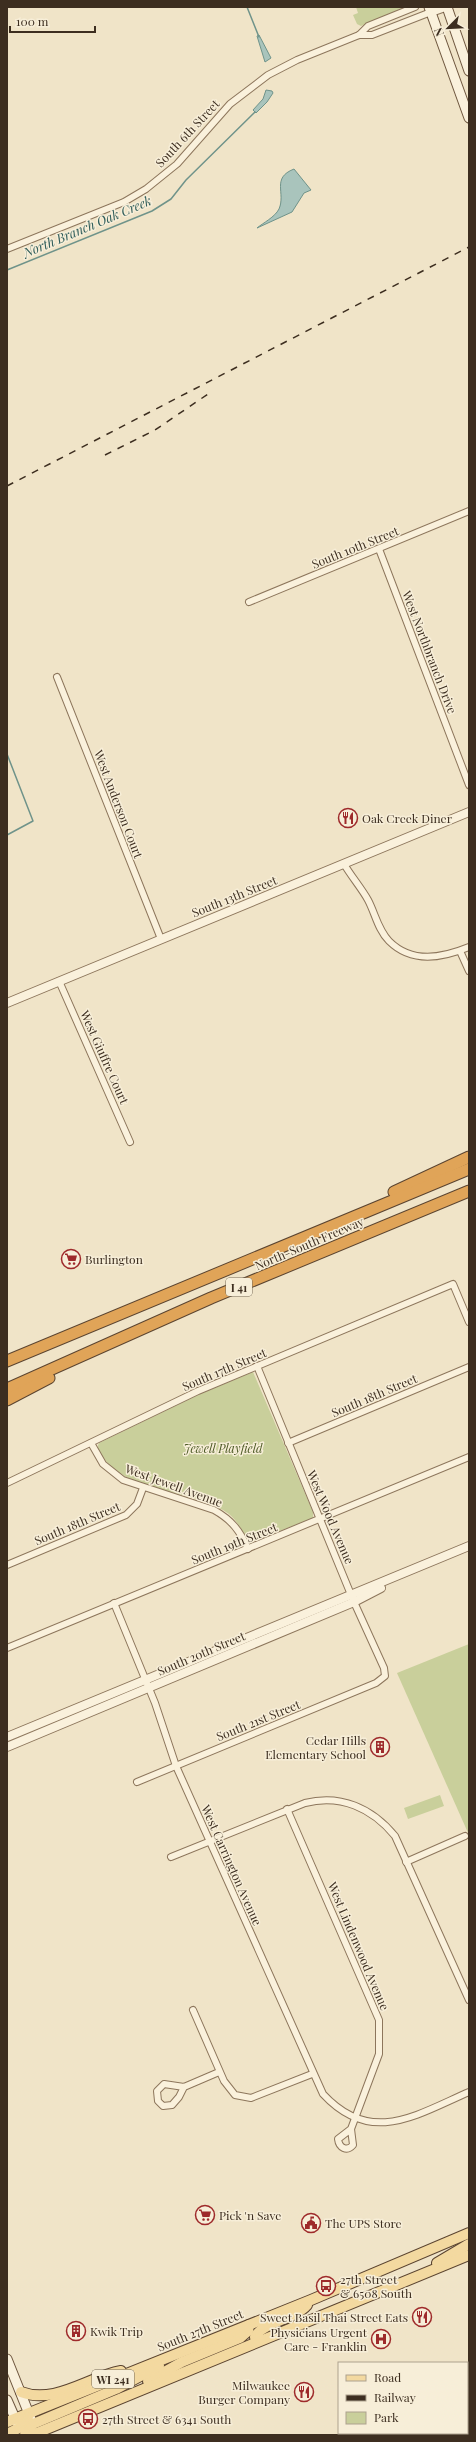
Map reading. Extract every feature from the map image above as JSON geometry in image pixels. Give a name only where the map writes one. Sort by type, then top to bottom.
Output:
[{"type":"highway","points":[[313,1233],[346,1214],[469,1157]]},
{"type":"highway","name":"North-South Freeway","points":[[7,1361],[469,1169]]},
{"type":"highway","name":"North-South Freeway","points":[[7,1389],[101,1349],[211,1298],[469,1190]]},
{"type":"highway","points":[[378,1228],[469,1199]]},
{"type":"highway","points":[[7,1357],[45,1345]]},
{"type":"highway","points":[[7,1400],[101,1349]]},
{"type":"main road","points":[[446,7],[469,71]]},
{"type":"main road","points":[[430,10],[469,118]]},
{"type":"main road","name":"South 27th Street","points":[[7,2434],[18,2428],[29,2414],[142,2367],[311,2300],[469,2233]]},
{"type":"main road","points":[[426,2272],[440,2260],[469,2244]]},
{"type":"main road","name":"WI 241","points":[[35,2432],[58,2424],[256,2341],[469,2255]]},
{"type":"main road","points":[[451,2262],[469,2258]]},
{"type":"main road","points":[[256,2341],[255,2336],[260,2330],[293,2316],[311,2300]]},
{"type":"main road","points":[[134,2392],[147,2381],[182,2362],[240,2338],[248,2331],[248,2325]]},
{"type":"main road","points":[[7,2400],[18,2428],[35,2432],[187,2350]]},
{"type":"main road","points":[[7,2359],[21,2392],[35,2432]]},
{"type":"main road","points":[[21,2392],[36,2396],[49,2395],[105,2374],[142,2367]]},
{"type":"main road","points":[[53,2435],[58,2424]]},
{"type":"street","name":"South 6th Street","points":[[7,249],[124,202],[146,189],[177,164],[217,117],[249,87],[287,65],[359,35],[368,26],[415,7]]},
{"type":"street","name":"South 6th Street","points":[[359,35],[372,35],[430,10],[446,7]]},
{"type":"street","name":"South 10th Street","points":[[249,602],[469,511]]},
{"type":"street","name":"West Northbranch Drive","points":[[379,549],[469,785]]},
{"type":"street","name":"West Anderson Court","points":[[57,677],[160,939]]},
{"type":"street","name":"South 13th Street","points":[[7,1003],[469,812]]},
{"type":"street","points":[[344,864],[367,898],[380,927],[389,940],[400,949],[426,957],[440,958],[469,947]]},
{"type":"street","points":[[460,950],[469,971]]},
{"type":"street","name":"West Giuffre Court","points":[[59,981],[130,1142]]},
{"type":"street","name":"South 17th Street","points":[[7,1483],[198,1391],[453,1284],[469,1322]]},
{"type":"street","name":"West Wood Avenue","points":[[257,1366],[320,1520],[384,1668],[385,1676]]},
{"type":"street","name":"South 18th Street","points":[[288,1443],[469,1368]]},
{"type":"street","name":"West Jewell Avenue","points":[[90,1443],[109,1470],[123,1480],[143,1488],[208,1508],[224,1516],[237,1528],[248,1549]]},
{"type":"street","name":"South 19th Street","points":[[7,1648],[320,1520],[469,1457]]},
{"type":"street","name":"South 18th Street","points":[[7,1565],[126,1515],[137,1504],[143,1488]]},
{"type":"street","name":"South 20th Street","points":[[7,1747],[147,1684],[353,1598],[401,1575],[469,1546]]},
{"type":"street","name":"West Carrington Avenue","points":[[114,1603],[147,1684],[176,1766],[312,2074],[326,2098],[354,2119]]},
{"type":"street","name":"South 21st Street","points":[[137,1782],[376,1683],[385,1676]]},
{"type":"street","name":"South 20th Street","points":[[7,1737],[147,1684]]},
{"type":"street","points":[[171,1857],[287,1809],[326,1799],[339,1800],[358,1806],[370,1812],[386,1825],[395,1836],[469,2000]]},
{"type":"street","name":"West Lindenwood Avenue","points":[[287,1809],[379,2020],[379,2054],[351,2129]]},
{"type":"street","points":[[406,1862],[465,1836]]},
{"type":"street","points":[[192,2010],[219,2072],[230,2092],[246,2098],[258,2096],[312,2074]]},
{"type":"street","points":[[184,2087],[177,2101],[172,2105],[163,2106],[158,2101],[156,2093],[160,2086],[168,2084],[184,2087],[219,2072]]},
{"type":"street","points":[[354,2119],[378,2124],[401,2120],[469,2092]]},
{"type":"green space","points":[[356,7],[405,7],[361,26],[357,24],[353,15],[358,13]]},
{"type":"green space","name":"Jewell Playfield","points":[[253,1372],[313,1512],[313,1518],[251,1542],[233,1518],[223,1510],[208,1503],[142,1484],[127,1477],[113,1468],[99,1451],[99,1443],[200,1394]]},
{"type":"green space","points":[[469,1644],[469,1835],[397,1673]]},
{"type":"green space","points":[[440,1795],[444,1806],[408,1819],[404,1808]]},
{"type":"water","points":[[259,35],[271,58],[265,62],[257,36]]},
{"type":"water","points":[[266,90],[272,91],[273,93],[267,102],[256,113],[253,110],[263,99]]},
{"type":"water","points":[[294,169],[311,190],[304,193],[292,212],[257,228],[272,217],[279,209],[281,203],[281,181],[287,173]]},
{"type":"waterway","name":"North Branch Oak Creek","points":[[247,7],[259,37]]},
{"type":"waterway","name":"North Branch Oak Creek","points":[[7,270],[152,211],[171,199],[186,180],[255,112]]},
{"type":"waterway","points":[[7,754],[33,821],[7,835]]},
{"type":"railway","points":[[7,486],[469,247]]},
{"type":"railway","points":[[105,455],[155,430],[211,392]]},
{"type":"place","name":"Oak Creek Diner","points":[[348,818]]},
{"type":"place","name":"Burlington","points":[[71,1259]]},
{"type":"place","name":"Cedar Hills Elementary School","points":[[380,1747]]},
{"type":"place","name":"Pick 'n Save","points":[[205,2215]]},
{"type":"place","name":"The UPS Store","points":[[311,2223]]},
{"type":"place","name":"27th Street & 6508 South","points":[[326,2286]]},
{"type":"place","name":"Sweet Basil Thai Street Eats","points":[[422,2317]]},
{"type":"place","name":"Kwik Trip","points":[[76,2331]]},
{"type":"place","name":"Physicians Urgent Care - Franklin","points":[[381,2339]]},
{"type":"place","name":"Milwaukee Burger Company","points":[[304,2392]]},
{"type":"place","name":"27th Street & 6341 South","points":[[88,2419]]}]
